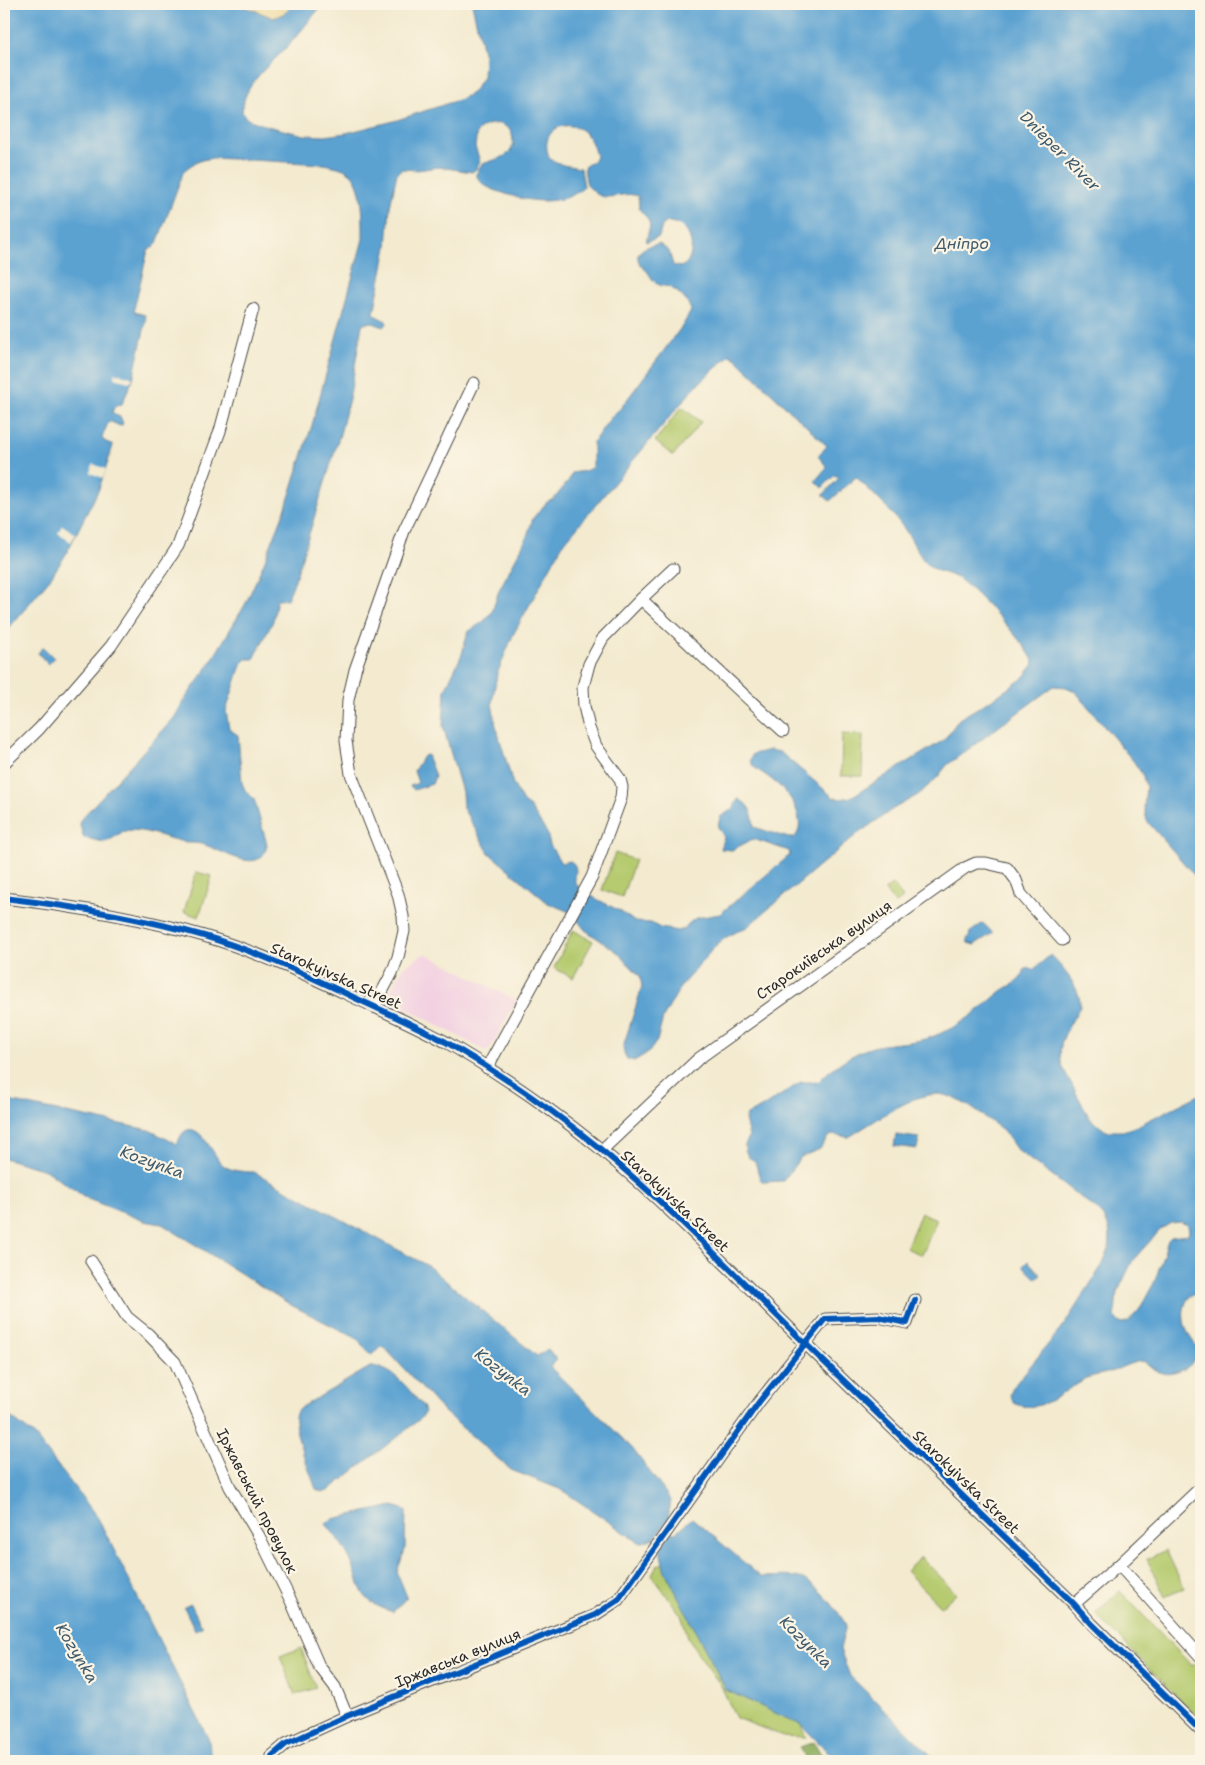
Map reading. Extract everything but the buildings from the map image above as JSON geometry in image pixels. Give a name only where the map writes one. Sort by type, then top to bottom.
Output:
[{"type":"street","points":[[4,763],[39,729],[112,646],[178,546],[220,431],[252,308]]},
{"type":"street","points":[[374,1007],[392,973],[398,957],[404,924],[398,894],[349,766],[346,733],[350,690],[355,670],[404,531],[474,383]]},
{"type":"street","points":[[487,1068],[592,877],[621,798],[622,788],[620,779],[598,750],[591,734],[584,706],[584,680],[591,658],[603,638],[673,569]]},
{"type":"street","points":[[641,599],[783,731]]},
{"type":"street","name":"Старокиївська вулиця","points":[[602,1150],[698,1059],[966,868],[976,863],[986,863],[1007,868],[1016,880],[1021,894],[1062,940]]},
{"type":"street","name":"Starokyivska Street","points":[[4,898],[116,916],[204,936],[295,969],[444,1041],[537,1101],[602,1150],[694,1234],[1074,1604],[1201,1731]]},
{"type":"street","name":"Іржавський провулок","points":[[91,1261],[127,1317],[148,1334],[175,1362],[230,1487],[260,1536],[319,1666],[335,1687],[347,1716]]},
{"type":"street","name":"Іржавська вулиця","points":[[271,1761],[272,1756],[286,1744],[347,1716],[595,1615],[618,1600],[759,1402],[825,1319],[878,1317],[907,1323],[915,1300]]},
{"type":"street","points":[[1074,1604],[1119,1565],[1196,1491],[1201,1489]]},
{"type":"street","points":[[1119,1565],[1201,1657]]},
{"type":"shaded area","points":[[425,953],[517,1001],[489,1050],[486,1051],[395,1002],[391,990],[404,967]]},
{"type":"green space","points":[[682,407],[701,422],[673,456],[655,441]]},
{"type":"green space","points":[[842,734],[863,735],[862,776],[841,776]]},
{"type":"green space","points":[[615,853],[635,860],[622,897],[602,890]]},
{"type":"green space","points":[[196,872],[212,876],[199,917],[184,912]]},
{"type":"green space","points":[[893,884],[903,898],[895,904],[885,890]]},
{"type":"green space","points":[[573,930],[593,941],[573,978],[554,968]]},
{"type":"green space","points":[[921,1213],[937,1219],[922,1255],[906,1248]]},
{"type":"green space","points":[[1166,1550],[1184,1588],[1165,1597],[1147,1559]]},
{"type":"green space","points":[[921,1557],[956,1593],[941,1607],[906,1571]]},
{"type":"green space","points":[[666,1561],[664,1569],[726,1690],[801,1725],[806,1737],[783,1736],[736,1718],[721,1686],[689,1640],[681,1615],[652,1575],[657,1566]]},
{"type":"green space","points":[[1120,1591],[1191,1665],[1195,1665],[1201,1670],[1201,1720],[1095,1614]]},
{"type":"green space","points":[[301,1648],[316,1688],[295,1695],[280,1656]]},
{"type":"green space","points":[[814,1742],[825,1761],[807,1761],[800,1747]]},
{"type":"sand","points":[[238,4],[294,4],[285,13],[274,18]]},
{"type":"water","name":"Дніпро","points":[[4,4],[238,4],[274,18],[285,13],[294,4],[323,4],[252,84],[247,93],[242,112],[247,119],[267,126],[304,135],[325,136],[346,133],[394,121],[461,99],[472,93],[483,77],[484,56],[472,4],[1201,4],[1201,883],[1147,821],[1144,807],[1146,787],[1142,774],[1134,762],[1075,691],[1066,687],[1054,686],[947,765],[937,778],[918,795],[893,809],[856,835],[747,927],[717,944],[681,986],[663,1018],[657,1041],[649,1052],[634,1061],[627,1059],[623,1047],[642,987],[640,976],[616,951],[585,930],[572,913],[548,903],[489,853],[463,808],[462,792],[443,726],[445,690],[462,654],[468,632],[484,621],[492,612],[499,590],[526,539],[533,518],[547,502],[554,499],[569,480],[572,473],[585,471],[593,466],[593,442],[683,325],[691,311],[686,301],[677,292],[655,282],[640,265],[638,258],[638,254],[643,249],[659,244],[669,251],[673,265],[680,267],[690,257],[690,239],[686,230],[678,224],[667,222],[662,226],[659,237],[646,242],[650,225],[648,219],[639,209],[638,196],[603,196],[597,194],[587,185],[584,167],[596,157],[589,137],[577,127],[561,126],[550,134],[547,141],[550,159],[563,165],[581,169],[584,187],[566,198],[545,201],[523,199],[491,189],[481,182],[476,174],[481,165],[505,156],[512,147],[511,131],[499,124],[490,124],[477,132],[475,147],[480,161],[472,172],[439,167],[417,170],[402,169],[397,173],[390,207],[387,247],[374,313],[386,321],[387,324],[384,327],[370,322],[362,325],[350,395],[340,434],[294,583],[287,599],[277,599],[273,621],[254,659],[245,659],[240,668],[226,711],[229,729],[238,735],[242,783],[245,790],[254,799],[267,844],[263,854],[257,860],[238,859],[209,846],[132,830],[124,831],[105,842],[84,838],[79,823],[174,718],[209,665],[246,603],[265,560],[286,507],[312,425],[363,239],[363,214],[360,194],[355,178],[350,173],[341,168],[324,164],[213,158],[193,164],[183,173],[157,243],[148,250],[134,309],[135,312],[145,315],[146,321],[133,379],[122,404],[115,406],[112,412],[121,418],[123,424],[120,426],[109,421],[102,437],[103,440],[113,446],[99,489],[65,556],[49,580],[4,634]],"holes":[[[730,355],[827,446],[818,456],[827,467],[815,481],[822,488],[835,475],[839,478],[823,495],[830,501],[856,477],[882,502],[900,523],[924,561],[935,570],[959,579],[977,594],[1024,646],[1034,664],[1022,679],[959,719],[944,740],[851,797],[841,799],[833,797],[780,752],[770,750],[753,754],[750,760],[754,766],[776,783],[791,799],[799,820],[798,832],[794,838],[789,838],[754,827],[750,810],[738,799],[733,809],[720,817],[718,827],[724,837],[721,849],[732,850],[753,839],[789,851],[790,855],[720,914],[696,918],[684,929],[678,931],[660,928],[651,923],[635,922],[620,911],[587,894],[575,883],[575,865],[570,861],[561,863],[550,845],[547,833],[530,807],[523,802],[513,784],[496,726],[492,703],[497,674],[513,635],[563,544],[695,387]]]},
{"type":"water","points":[[43,647],[54,658],[48,664],[38,653]]},
{"type":"water","points":[[427,755],[435,776],[432,784],[414,790],[410,786],[418,783],[414,771],[423,756]]},
{"type":"water","points":[[983,923],[993,933],[974,945],[968,943],[969,933]]},
{"type":"water","points":[[1049,956],[1052,956],[1078,992],[1080,1006],[1062,1042],[1060,1057],[1062,1066],[1090,1119],[1106,1131],[1123,1131],[1137,1126],[1201,1094],[1201,1290],[1190,1297],[1184,1307],[1185,1327],[1199,1354],[1187,1367],[1170,1374],[1157,1371],[1143,1361],[1135,1362],[1086,1378],[1043,1404],[1025,1406],[1015,1404],[1010,1395],[1013,1387],[1064,1325],[1103,1264],[1109,1249],[1110,1237],[1104,1217],[1095,1208],[1017,1150],[1003,1130],[969,1106],[952,1097],[940,1094],[914,1099],[892,1110],[849,1137],[831,1135],[820,1149],[801,1157],[783,1181],[763,1182],[760,1179],[755,1161],[748,1157],[745,1149],[749,1137],[745,1119],[747,1115],[801,1082],[818,1082],[836,1066],[858,1053],[881,1045],[926,1039],[952,1028],[1017,981],[1025,969],[1033,970]],"holes":[[[1180,1222],[1188,1225],[1189,1233],[1187,1235],[1171,1237],[1168,1240],[1155,1281],[1139,1310],[1128,1322],[1119,1323],[1115,1317],[1116,1301],[1119,1289],[1133,1260],[1161,1229],[1171,1223]]]},
{"type":"water","name":"Kozynka","points":[[4,1100],[149,1130],[177,1144],[183,1133],[194,1130],[205,1140],[224,1166],[246,1172],[254,1172],[428,1266],[537,1356],[548,1349],[557,1360],[550,1367],[632,1448],[671,1500],[668,1519],[655,1538],[640,1543],[562,1490],[511,1470],[442,1410],[383,1346],[371,1355],[356,1338],[291,1305],[162,1224],[144,1221],[88,1199],[45,1170],[4,1158]]},
{"type":"water","points":[[896,1135],[919,1138],[917,1149],[894,1146]]},
{"type":"water","points":[[1028,1261],[1041,1275],[1036,1279],[1023,1266]]},
{"type":"water","points":[[370,1367],[379,1368],[394,1375],[423,1406],[425,1412],[420,1419],[328,1491],[322,1492],[316,1489],[298,1437],[295,1420],[297,1411]]},
{"type":"water","name":"Kozynka","points":[[4,1412],[35,1436],[98,1518],[209,1740],[211,1761],[4,1761]]},
{"type":"water","points":[[393,1506],[406,1510],[405,1550],[397,1572],[407,1597],[393,1612],[372,1603],[362,1592],[347,1553],[326,1524],[332,1519]]},
{"type":"water","name":"Kozynka","points":[[692,1518],[761,1577],[796,1577],[807,1581],[820,1591],[838,1612],[846,1625],[840,1649],[850,1676],[937,1761],[837,1761],[801,1725],[726,1690],[664,1569],[660,1549],[671,1532],[676,1533]]},
{"type":"water","points":[[191,1604],[202,1627],[195,1630],[184,1607]]},
{"type":"pier","points":[[116,373],[133,379],[129,382],[115,378],[114,375]]},
{"type":"pier","points":[[93,464],[106,469],[103,478],[90,473]]},
{"type":"pier","points":[[62,525],[76,534],[71,542],[58,533]]},
{"type":"cycle path","points":[[4,898],[130,918],[179,929],[242,948],[297,971],[423,1030],[466,1054],[524,1092],[598,1147],[681,1221],[1074,1604],[1201,1731]]},
{"type":"cycle path","points":[[271,1761],[272,1756],[286,1744],[347,1716],[595,1615],[618,1600],[759,1402],[825,1319],[878,1317],[907,1323],[915,1300]]},
{"type":"water label","name":"Dnieper River","points":[[1060,151]]}]
